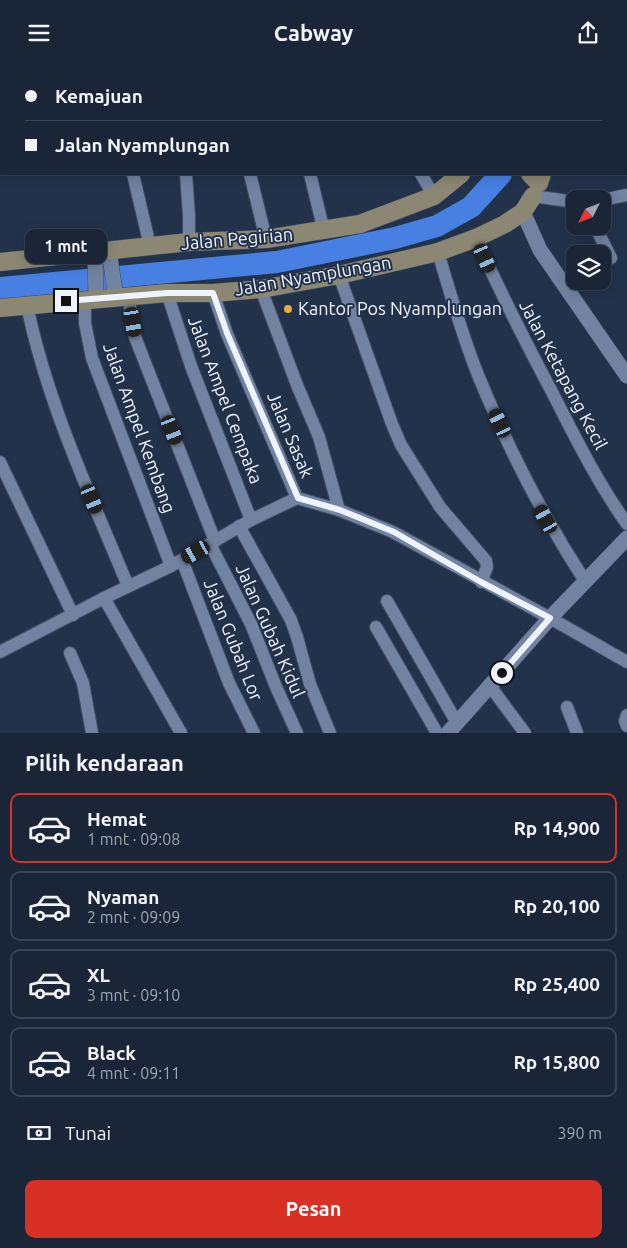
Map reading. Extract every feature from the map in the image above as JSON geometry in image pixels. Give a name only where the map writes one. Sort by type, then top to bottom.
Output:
[{"type":"main road","name":"Jalan Pegirian","points":[[0,262],[102,256],[150,246],[188,242],[266,239],[324,231],[360,224],[434,196],[460,175]]},
{"type":"main road","name":"Jalan Nyamplungan","points":[[0,308],[92,296],[213,293],[261,289],[339,275],[438,252],[476,238],[505,224],[523,212],[536,182]]},
{"type":"street","points":[[133,175],[150,246]]},
{"type":"street","points":[[186,175],[189,216],[188,242]]},
{"type":"street","points":[[250,175],[266,239]]},
{"type":"street","points":[[310,175],[324,231]]},
{"type":"street","points":[[422,175],[434,196]]},
{"type":"street","points":[[536,182],[566,197]]},
{"type":"street","points":[[611,199],[627,196]]},
{"type":"street","points":[[523,212],[540,250],[627,376]]},
{"type":"street","name":"Jalan Ketapang Kecil","points":[[476,238],[496,285],[582,450],[611,501],[627,524]]},
{"type":"street","points":[[438,252],[453,304],[478,374],[530,489],[556,537],[585,581]]},
{"type":"street","points":[[102,256],[120,295]]},
{"type":"street","points":[[92,296],[102,256]]},
{"type":"street","points":[[339,275],[396,435],[440,507],[486,561],[487,567],[481,582]]},
{"type":"street","points":[[261,289],[297,385],[319,437],[340,510]]},
{"type":"street","name":"Jalan Ampel Cempaka","points":[[167,293],[191,366],[252,519]]},
{"type":"street","name":"Jalan Sasak","points":[[213,293],[227,333],[298,498],[340,510],[394,532],[627,662]]},
{"type":"street","name":"Jalan Gubah Kidul","points":[[120,295],[130,307],[135,337],[213,543],[251,624],[297,733]]},
{"type":"street","name":"Jalan Ampel Kembang","points":[[92,296],[85,323],[92,358],[177,563]]},
{"type":"street","points":[[27,305],[45,377],[70,447],[128,586]]},
{"type":"street","points":[[0,462],[73,615]]},
{"type":"street","points":[[2,651],[104,598],[177,563],[252,519],[298,498]]},
{"type":"street","points":[[239,526],[291,620],[310,684],[330,733]]},
{"type":"street","points":[[387,601],[450,730],[550,618],[627,538]]},
{"type":"street","name":"Jalan Gubah Lor","points":[[177,563],[229,683],[254,733]]},
{"type":"street","points":[[104,598],[182,733]]},
{"type":"street","points":[[376,627],[437,733]]},
{"type":"street","points":[[70,653],[84,683],[92,733]]},
{"type":"street","points":[[490,686],[525,733]]},
{"type":"street","points":[[567,707],[577,733]]},
{"type":"street","points":[[627,715],[625,718],[627,726]]},
{"type":"waterway","points":[[0,288],[277,262],[395,238],[437,226],[471,207],[500,175]]},
{"type":"place","name":"Kantor Pos Nyamplungan","points":[[288,309]]},
{"type":"route","points":[[66,301],[167,293],[213,293],[227,333],[298,498],[340,510],[394,532],[481,582],[550,618],[502,673]]}]
